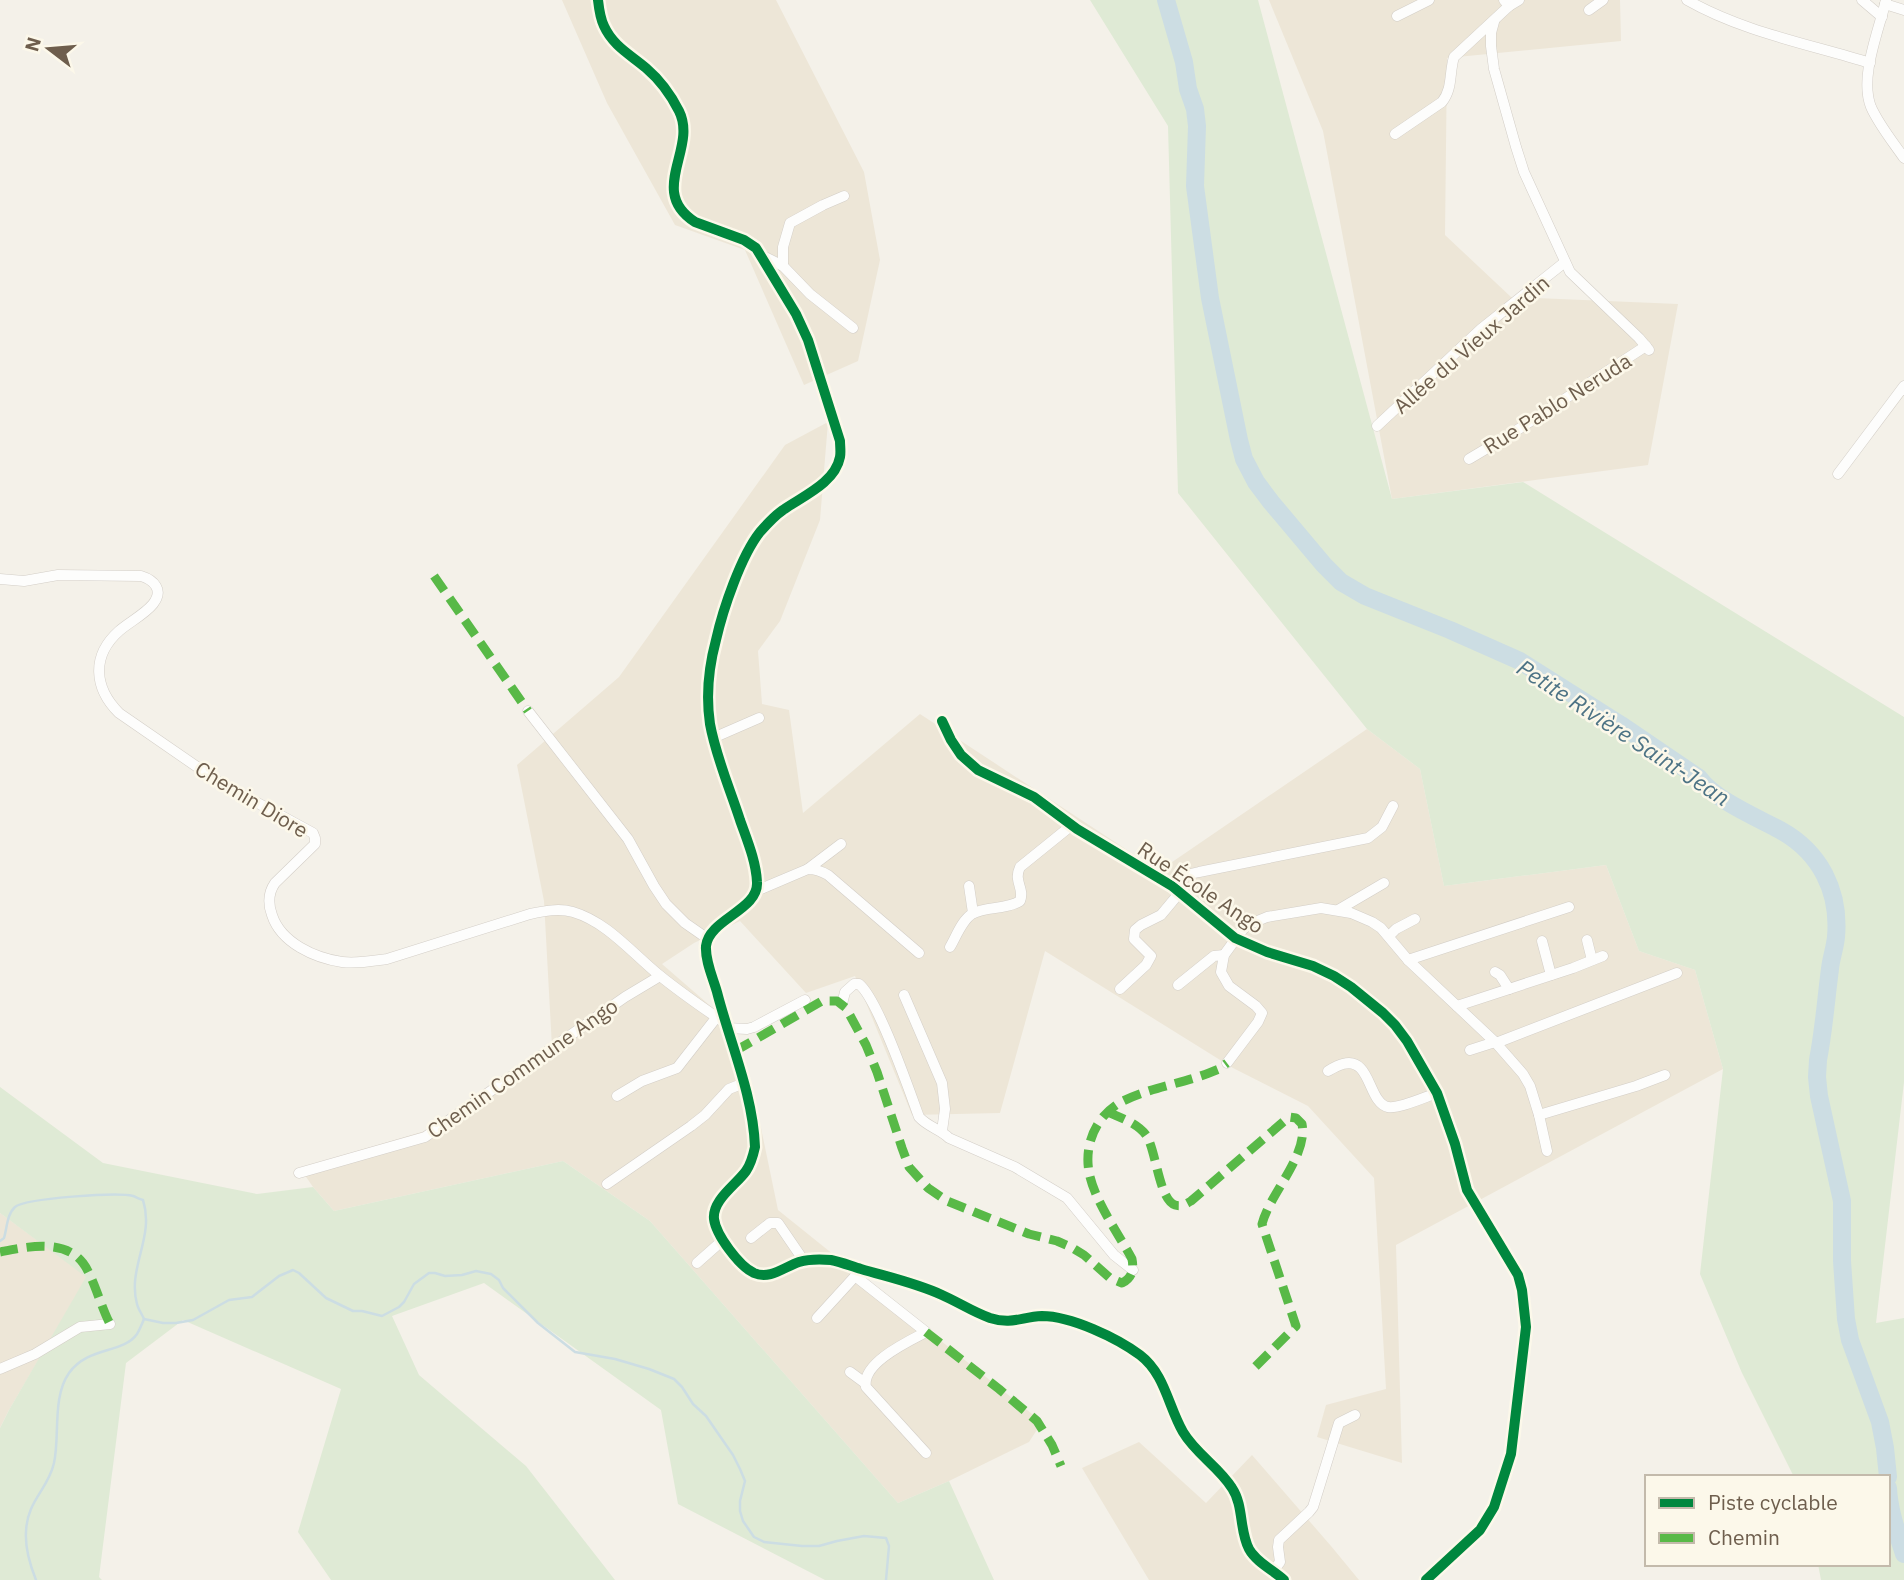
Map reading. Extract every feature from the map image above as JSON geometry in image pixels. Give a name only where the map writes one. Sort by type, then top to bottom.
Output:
[{"type":"street","points":[[598,0],[604,28],[615,43],[655,76],[679,112],[683,139],[673,189],[679,206],[695,222],[744,240],[756,248],[796,314],[808,340],[838,435],[840,457],[835,470],[825,481],[770,520],[758,534],[736,579],[716,640],[709,696],[713,738],[747,841],[757,891]]},
{"type":"street","points":[[1398,16],[1429,0]]},
{"type":"street","points":[[1395,134],[1442,102],[1451,86],[1454,57],[1494,22],[1507,3],[1519,0]]},
{"type":"street","points":[[1589,10],[1603,0]]},
{"type":"street","points":[[1687,0],[1712,15],[1870,63]]},
{"type":"street","points":[[1862,0],[1881,17]]},
{"type":"street","points":[[1904,10],[1885,2],[1870,63],[1867,94],[1872,109],[1904,158]]},
{"type":"street","name":"Rue Pablo Neruda","points":[[1469,458],[1647,348],[1570,272],[1524,172],[1516,147],[1494,69],[1491,46],[1494,22]]},
{"type":"street","points":[[783,266],[783,247],[790,223],[845,196]]},
{"type":"street","points":[[759,254],[783,266],[810,294],[853,328]]},
{"type":"street","name":"Allée du Vieux Jardin","points":[[1377,426],[1481,329],[1566,262]]},
{"type":"street","points":[[1838,474],[1904,386]]},
{"type":"street","name":"Chemin Diore","points":[[0,579],[24,581],[58,575],[141,576],[153,581],[158,593],[155,602],[117,632],[106,648],[99,668],[101,687],[108,702],[119,713],[219,782],[313,833],[315,845],[275,883],[269,898],[277,926],[292,942],[327,959],[362,962],[387,959],[530,914],[550,910],[569,911],[587,917],[604,928],[660,976],[723,1023]]},
{"type":"street","points":[[528,711],[628,839],[666,904],[685,923],[708,939]]},
{"type":"street","points":[[713,738],[759,718]]},
{"type":"street","name":"Rue École Ango","points":[[942,721],[951,740],[967,762],[1034,797],[1072,825],[1176,889],[1235,938],[1267,952],[1313,966],[1351,987],[1395,1025],[1437,1093],[1455,1144],[1467,1190],[1518,1275],[1526,1327],[1511,1454],[1494,1507],[1480,1530],[1426,1580]]},
{"type":"street","name":"Rue École Ango","points":[[1120,989],[1146,965],[1151,956],[1133,939],[1135,930],[1161,915],[1186,876],[1368,838],[1382,827],[1393,806]]},
{"type":"street","points":[[950,947],[973,913],[1014,905],[1020,901],[1022,893],[1017,880],[1020,867],[1072,825]]},
{"type":"street","points":[[841,844],[808,869],[757,891],[708,939],[706,950],[723,1023],[744,1083],[755,1147],[750,1165],[715,1211],[717,1229],[723,1240],[744,1265],[752,1272],[762,1275],[772,1274],[804,1261],[834,1261],[858,1273],[927,1289],[992,1318],[1011,1322],[1041,1316],[1074,1323],[1097,1331],[1136,1352],[1146,1359],[1161,1378],[1188,1440],[1223,1476],[1235,1493],[1249,1549],[1258,1560],[1284,1580]]},
{"type":"street","points":[[808,869],[828,875],[919,953]]},
{"type":"street","points":[[1338,910],[1384,883]]},
{"type":"street","points":[[969,886],[973,913]]},
{"type":"street","points":[[1408,960],[1569,907]]},
{"type":"street","points":[[1227,1063],[1262,1013],[1229,986],[1221,972],[1224,955],[1235,938],[1250,924],[1267,917],[1321,908],[1351,913],[1372,922],[1389,936],[1408,960],[1495,1042],[1523,1074],[1530,1086],[1547,1151]]},
{"type":"street","points":[[1389,936],[1415,919]]},
{"type":"street","points":[[1457,1006],[1598,958],[1587,940]]},
{"type":"street","points":[[1542,942],[1551,975]]},
{"type":"street","points":[[1178,985],[1214,956],[1224,955]]},
{"type":"street","points":[[1495,972],[1509,989]]},
{"type":"street","points":[[1470,1050],[1677,973]]},
{"type":"street","name":"Chemin Commune Ango","points":[[299,1173],[425,1137],[625,997],[660,976]]},
{"type":"street","points":[[842,1004],[845,992],[854,984],[859,984],[866,991],[919,1117],[925,1123],[942,1131],[949,1138],[1015,1167],[1067,1198],[1114,1255],[1133,1270]]},
{"type":"street","points":[[904,995],[942,1083],[942,1131]]},
{"type":"street","points":[[723,1023],[747,1029],[805,1000]]},
{"type":"street","points":[[617,1096],[642,1081],[677,1068],[723,1023]]},
{"type":"street","points":[[1328,1070],[1343,1063],[1358,1066],[1363,1070],[1381,1104],[1390,1107],[1437,1093]]},
{"type":"street","points":[[1539,1115],[1636,1086],[1665,1074]]},
{"type":"street","points":[[607,1184],[691,1126],[729,1089],[744,1083]]},
{"type":"street","points":[[751,1238],[770,1223],[778,1223],[804,1261]]},
{"type":"street","points":[[697,1263],[723,1240]]},
{"type":"street","points":[[817,1318],[858,1273]]},
{"type":"street","points":[[858,1273],[926,1332],[889,1353],[877,1363],[864,1383]]},
{"type":"street","points":[[0,1369],[35,1354],[80,1327],[110,1324]]},
{"type":"street","points":[[850,1372],[864,1383],[926,1453]]},
{"type":"street","points":[[1274,1570],[1280,1562],[1279,1540],[1313,1507],[1334,1420],[1346,1421],[1355,1415]]},
{"type":"shaded area","points":[[562,0],[776,0],[864,172],[880,260],[858,361],[804,385],[745,250],[675,225],[607,103]]},
{"type":"shaded area","points":[[1269,0],[1620,0],[1621,41],[1447,58],[1445,235],[1511,297],[1678,304],[1648,465],[1392,499],[1323,131]]},
{"type":"shaded area","points":[[828,422],[820,520],[780,621],[758,651],[762,704],[789,710],[803,813],[920,714],[1159,871],[1367,729],[1420,769],[1444,886],[1606,865],[1639,951],[1695,970],[1723,1069],[1396,1245],[1402,1463],[1317,1437],[1326,1405],[1386,1389],[1374,1178],[1308,1106],[1233,1068],[1045,951],[1000,1113],[912,1115],[855,976],[806,993],[740,921],[694,943],[662,964],[715,1010],[761,1128],[778,1210],[1042,1422],[1029,1442],[898,1503],[650,1221],[563,1161],[334,1211],[300,1168],[425,1131],[552,1047],[544,901],[517,765],[619,677],[785,445]]},
{"type":"shaded area","points":[[0,1213],[87,1277],[0,1428]]},
{"type":"shaded area","points":[[1139,1442],[1206,1503],[1252,1455],[1359,1580],[1149,1580],[1082,1468]]},
{"type":"green space","points":[[1090,0],[1258,0],[1392,499],[1523,482],[1904,717],[1904,1082],[1876,1323],[1904,1318],[1904,1580],[1821,1580],[1818,1566],[1890,1566],[1890,1475],[1793,1475],[1742,1373],[1700,1274],[1723,1069],[1695,970],[1639,951],[1606,865],[1444,886],[1420,769],[1367,729],[1178,493],[1168,126]]},
{"type":"green space","points":[[0,1087],[103,1163],[257,1194],[313,1187],[334,1211],[563,1161],[650,1221],[898,1503],[949,1481],[994,1580],[825,1580],[678,1504],[661,1410],[484,1283],[392,1316],[419,1375],[526,1466],[615,1580],[331,1580],[298,1532],[341,1389],[183,1320],[126,1363],[99,1577],[102,1580],[0,1580],[0,1428],[86,1277],[0,1213]]},
{"type":"waterway","name":"Petite Rivière Saint-Jean","points":[[1166,0],[1195,109],[1195,186],[1210,298],[1239,440],[1244,459],[1271,502],[1341,582],[1365,596],[1520,661],[1699,778],[1725,801],[1794,839],[1816,861],[1824,874],[1835,904],[1836,937],[1818,1060],[1819,1096],[1842,1201],[1846,1319],[1850,1340],[1880,1422],[1888,1475]]},
{"type":"waterway","points":[[0,1241],[4,1238],[12,1210],[23,1204],[110,1195],[133,1196],[143,1200],[146,1227],[135,1278],[137,1304],[144,1319],[163,1323],[193,1320],[229,1300],[252,1297],[279,1276],[293,1270],[326,1298],[353,1311],[382,1316],[399,1307],[414,1284],[429,1273],[445,1276],[476,1271],[491,1274],[538,1323],[575,1352],[615,1359],[674,1379],[706,1416],[733,1455],[745,1481],[740,1511],[754,1537],[764,1542],[802,1546],[819,1546],[864,1536],[886,1538],[889,1546],[886,1580]]},
{"type":"waterway","points":[[36,1580],[27,1550],[27,1521],[54,1463],[58,1405],[64,1383],[69,1373],[86,1358],[131,1340],[144,1319]]},
{"type":"waterway","name":"Petite Rivière Saint-Jean","points":[[1890,1502],[1904,1554]]},
{"type":"marked path","points":[[434,576],[528,711]]},
{"type":"marked path","points":[[735,1051],[822,1001],[837,1001],[846,1008],[866,1045],[909,1167],[928,1188],[947,1201],[1029,1234],[1071,1247],[1110,1278],[1122,1283],[1132,1273],[1132,1259],[1101,1205],[1092,1183],[1088,1151],[1094,1132],[1105,1115],[1121,1102],[1209,1073],[1227,1063]]},
{"type":"marked path","points":[[1108,1112],[1133,1124],[1146,1135],[1165,1194],[1177,1206],[1191,1201],[1289,1117],[1296,1118],[1302,1124],[1302,1136],[1294,1162],[1262,1224],[1296,1326],[1250,1372]]},
{"type":"marked path","points":[[0,1252],[44,1246],[66,1250],[75,1255],[87,1269],[110,1324]]},
{"type":"marked path","points":[[926,1332],[1037,1421],[1061,1466]]},
{"type":"cycle path","points":[[598,0],[603,23],[612,39],[656,78],[679,111],[683,140],[674,183],[675,197],[681,210],[695,222],[744,240],[756,248],[796,314],[808,340],[840,441],[840,457],[832,474],[817,488],[777,515],[753,542],[728,599],[712,660],[708,692],[710,724],[719,761],[751,851],[757,882],[756,892],[750,900],[716,929],[706,946],[710,969],[746,1088],[755,1147],[746,1171],[717,1205],[714,1212],[716,1226],[735,1257],[748,1269],[760,1275],[777,1272],[803,1261],[831,1260],[922,1287],[990,1318],[1011,1321],[1042,1316],[1054,1317],[1093,1329],[1130,1348],[1155,1371],[1188,1440],[1232,1488],[1238,1502],[1246,1542],[1252,1554],[1284,1580]]},
{"type":"cycle path","points":[[942,721],[961,755],[978,770],[1034,797],[1077,829],[1172,886],[1235,938],[1267,952],[1313,966],[1351,987],[1395,1025],[1437,1093],[1455,1144],[1467,1190],[1518,1275],[1526,1327],[1511,1454],[1494,1507],[1480,1530],[1426,1580]]}]
